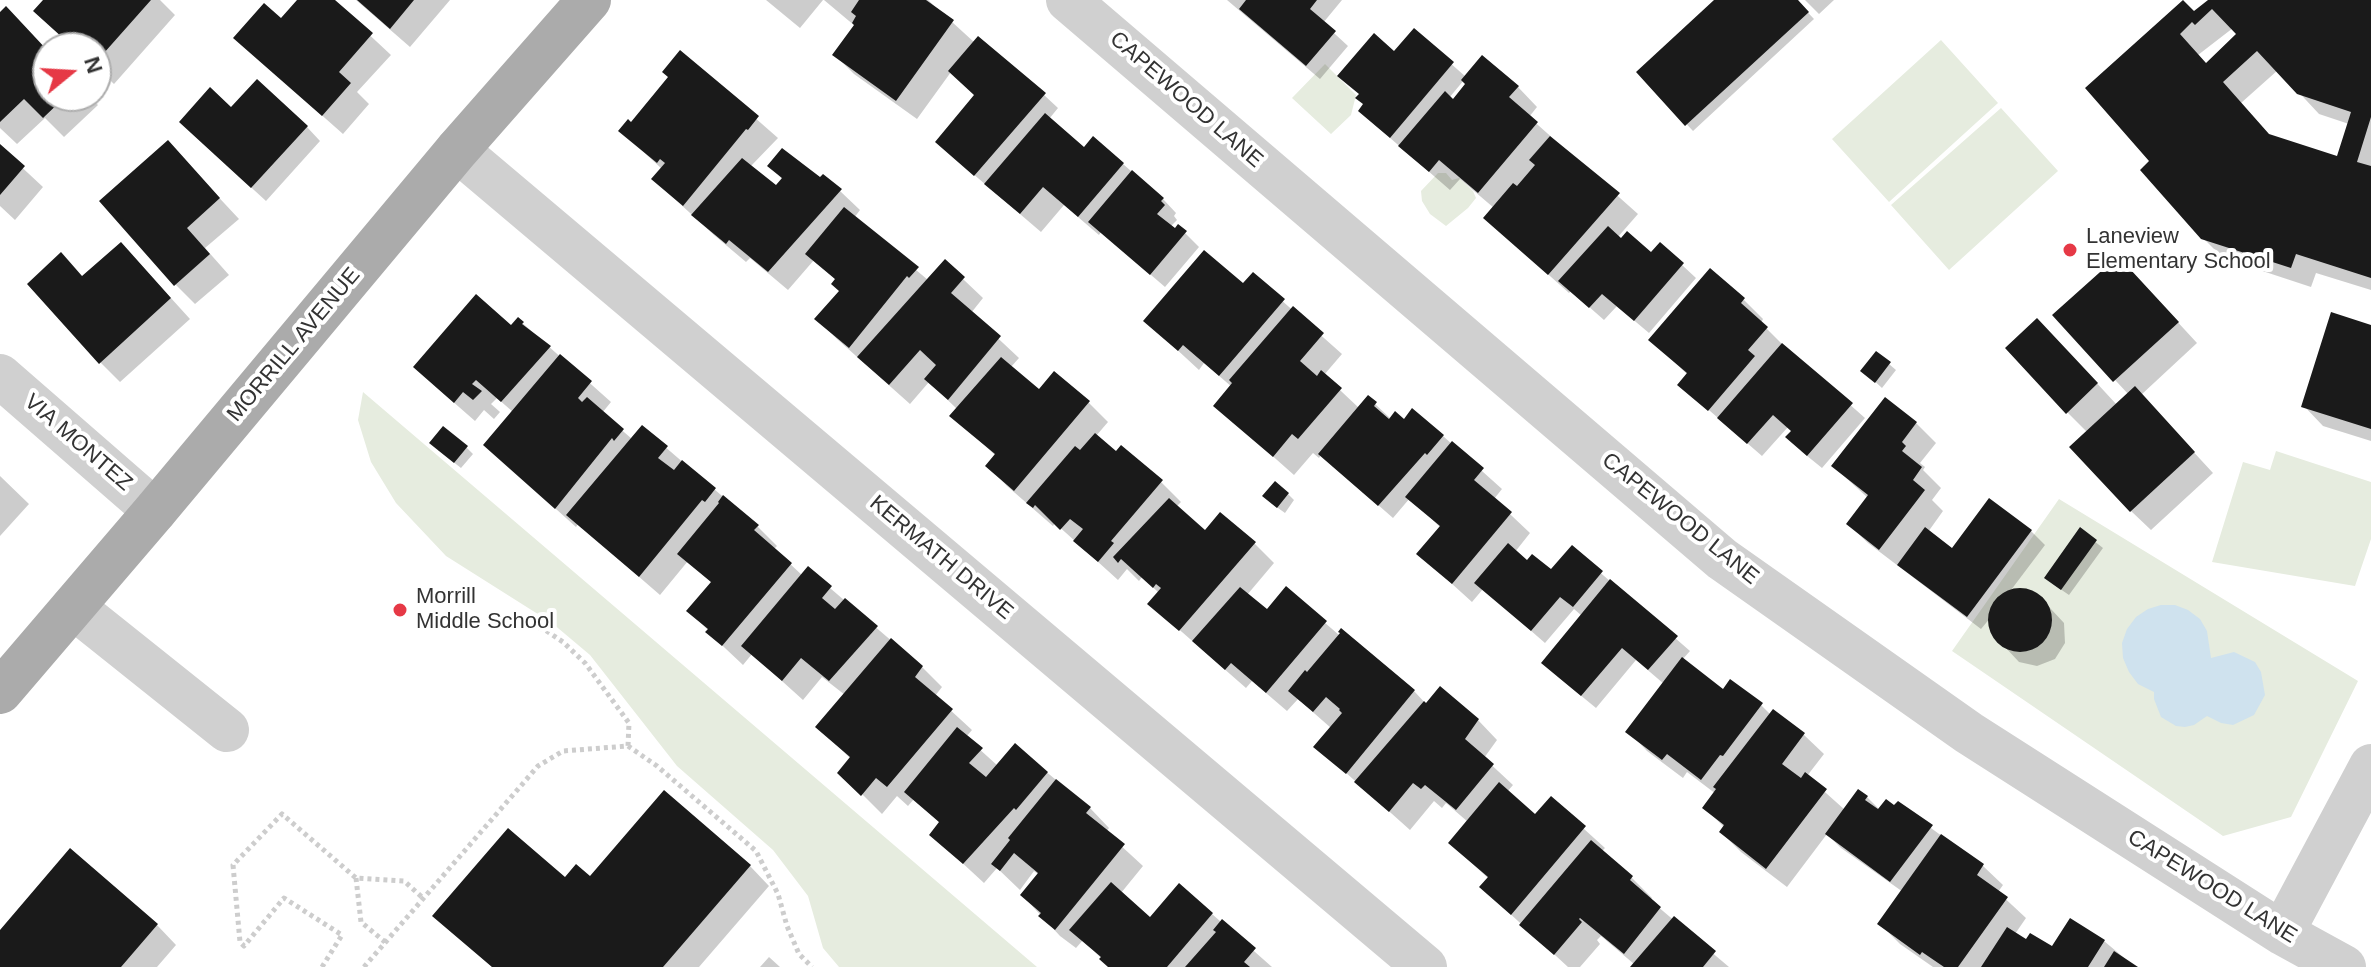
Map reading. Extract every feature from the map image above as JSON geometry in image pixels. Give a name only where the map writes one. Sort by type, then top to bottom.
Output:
[{"type":"main road","name":"MORRILL AVENUE","points":[[0,692],[457,150],[589,0]]},
{"type":"street","name":"CAPEWOOD LANE","points":[[1068,0],[1722,559],[1969,733],[2282,933],[2344,967]]},
{"type":"street","name":"KERMATH DRIVE","points":[[457,150],[1425,967]]},
{"type":"street","name":"VIA MONTEZ","points":[[0,376],[155,511]]},
{"type":"street","points":[[73,607],[227,730]]},
{"type":"street","points":[[2282,933],[2371,766]]},
{"type":"path","points":[[492,618],[533,626],[563,642],[585,663],[629,723],[628,746]]},
{"type":"path","points":[[364,967],[538,766],[563,751],[628,746],[657,766],[756,851],[778,894],[799,954],[812,967]]},
{"type":"path","points":[[322,967],[342,935],[284,898],[244,946],[240,942],[233,865],[282,814],[356,878],[404,881],[423,898]]},
{"type":"path","points":[[356,878],[361,922],[385,942]]},
{"type":"shaded area","points":[[1941,40],[1998,103],[1889,202],[1832,139]]},
{"type":"shaded area","points":[[1325,64],[1356,95],[1351,115],[1331,134],[1292,98]]},
{"type":"shaded area","points":[[2001,108],[2058,171],[1949,270],[1891,205]]},
{"type":"shaded area","points":[[1438,173],[1446,173],[1452,180],[1459,178],[1476,198],[1446,226],[1430,214],[1422,201],[1421,191]]},
{"type":"shaded area","points":[[363,392],[1037,967],[839,967],[823,948],[808,896],[773,850],[677,766],[590,655],[552,623],[446,556],[396,503],[371,462],[358,420]]},
{"type":"shaded area","points":[[2276,451],[2371,482],[2371,539],[2355,586],[2212,562],[2243,462],[2270,470]]},
{"type":"shaded area","points":[[2059,499],[2358,681],[2291,817],[2223,836],[1952,651]]},
{"type":"water","points":[[2161,605],[2175,605],[2200,619],[2207,631],[2211,658],[2234,652],[2255,662],[2261,672],[2265,695],[2254,715],[2233,725],[2207,716],[2185,727],[2176,726],[2161,717],[2154,692],[2138,684],[2129,672],[2123,658],[2122,643],[2136,617]]},
{"type":"building","points":[[43,0],[151,0],[112,44],[112,32],[56,32],[33,11]]},
{"type":"building","points":[[297,0],[335,0],[373,33],[339,72],[351,83],[322,116],[233,38],[264,3],[281,18]]},
{"type":"building","points":[[357,0],[414,0],[390,29]]},
{"type":"building","points":[[859,0],[926,0],[954,20],[896,101],[832,55],[854,25],[856,16],[851,12]]},
{"type":"building","points":[[1246,0],[1317,0],[1310,9],[1336,31],[1306,66],[1239,9]]},
{"type":"building","points":[[1714,0],[1798,0],[1809,12],[1685,126],[1636,72]]},
{"type":"building","points":[[2183,0],[2194,11],[2208,0],[2371,0],[2371,117],[2357,162],[2371,166],[2371,278],[2296,254],[2291,268],[2201,239],[2140,170],[2149,161],[2085,88]],"holes":[[[2212,9],[2236,34],[2206,63],[2180,34]],[[2257,51],[2297,94],[2351,112],[2337,156],[2269,134],[2223,82]]]},
{"type":"building","points":[[6,6],[32,34],[32,107],[24,99],[0,122],[0,12]]},
{"type":"building","points":[[1414,28],[1454,62],[1390,138],[1358,111],[1363,104],[1355,98],[1359,94],[1337,76],[1374,33],[1394,51]]},
{"type":"building","points":[[978,36],[1046,93],[974,176],[935,142],[974,95],[948,71]]},
{"type":"building","points":[[680,50],[759,116],[683,206],[651,179],[665,163],[660,159],[657,163],[618,131],[628,119],[631,122],[668,77],[662,72]]},
{"type":"building","points":[[1482,55],[1519,86],[1509,97],[1538,122],[1478,193],[1439,160],[1429,172],[1398,146],[1445,91],[1453,99],[1465,84],[1461,80]]},
{"type":"building","points":[[257,79],[308,126],[251,188],[179,122],[210,87],[231,107]]},
{"type":"building","points":[[1045,113],[1084,147],[1093,136],[1124,163],[1078,217],[1043,187],[1020,214],[984,184]]},
{"type":"building","points":[[1550,136],[1620,193],[1548,275],[1483,218],[1513,183],[1517,186],[1535,165],[1529,160]]},
{"type":"building","points":[[168,140],[220,198],[187,228],[210,254],[174,286],[99,201]]},
{"type":"building","points":[[0,144],[25,166],[0,195]]},
{"type":"building","points":[[782,148],[820,177],[823,174],[842,189],[768,272],[729,240],[726,244],[691,215],[742,158],[776,185],[782,178],[767,166]]},
{"type":"building","points":[[1132,170],[1164,198],[1161,201],[1165,205],[1157,214],[1175,228],[1178,224],[1187,231],[1150,275],[1088,222]]},
{"type":"building","points":[[844,207],[919,267],[909,278],[907,276],[849,348],[814,319],[839,291],[831,284],[835,279],[805,254]]},
{"type":"building","points":[[1608,226],[1621,238],[1627,231],[1651,252],[1660,242],[1684,263],[1634,321],[1602,294],[1589,308],[1558,281]]},
{"type":"building","points":[[121,242],[171,298],[99,364],[27,284],[61,252],[82,276]]},
{"type":"building","points":[[1204,250],[1243,283],[1253,272],[1285,299],[1219,376],[1183,345],[1178,351],[1143,321]]},
{"type":"building","points":[[2118,256],[2179,322],[2113,382],[2052,315]]},
{"type":"building","points":[[945,259],[965,277],[951,293],[1001,336],[948,400],[924,379],[936,365],[920,350],[889,385],[857,357]]},
{"type":"building","points":[[1710,268],[1745,298],[1741,303],[1768,327],[1748,350],[1755,356],[1708,411],[1677,385],[1687,373],[1648,340]]},
{"type":"building","points":[[476,294],[511,325],[518,317],[524,322],[522,324],[551,346],[501,402],[476,380],[472,384],[482,391],[473,400],[463,392],[454,403],[413,367]]},
{"type":"building","points":[[1293,306],[1324,333],[1300,361],[1317,376],[1321,370],[1342,388],[1298,439],[1292,434],[1273,457],[1213,406],[1232,383],[1229,380]]},
{"type":"building","points":[[2331,312],[2371,325],[2371,429],[2301,407]]},
{"type":"building","points":[[2037,318],[2098,383],[2066,414],[2005,348]]},
{"type":"building","points":[[1782,343],[1853,403],[1807,456],[1785,437],[1791,431],[1773,415],[1747,444],[1717,418]]},
{"type":"building","points":[[1876,351],[1891,362],[1875,383],[1860,371]]},
{"type":"building","points":[[560,354],[592,381],[578,398],[582,402],[587,397],[624,429],[614,441],[612,438],[555,509],[483,445]]},
{"type":"building","points":[[1001,357],[1039,389],[1054,371],[1090,401],[1014,491],[985,466],[995,454],[949,416]]},
{"type":"building","points":[[2135,386],[2195,452],[2130,512],[2069,447]]},
{"type":"building","points":[[1368,395],[1377,402],[1374,406],[1389,419],[1395,411],[1404,419],[1412,408],[1444,435],[1378,506],[1318,454]]},
{"type":"building","points":[[1885,397],[1917,422],[1902,442],[1906,446],[1902,451],[1922,467],[1913,480],[1925,490],[1879,550],[1846,524],[1868,495],[1831,466]]},
{"type":"building","points":[[642,425],[668,446],[658,458],[674,470],[682,460],[716,488],[705,502],[702,500],[639,577],[566,515]]},
{"type":"building","points":[[443,426],[468,446],[454,463],[429,443]]},
{"type":"building","points":[[1095,433],[1116,451],[1121,445],[1163,480],[1111,541],[1114,543],[1098,562],[1073,541],[1083,529],[1070,519],[1060,530],[1035,505],[1033,508],[1026,503],[1075,446],[1080,450]]},
{"type":"building","points":[[1452,441],[1484,468],[1474,480],[1512,512],[1452,584],[1416,554],[1440,526],[1405,497]]},
{"type":"building","points":[[1275,481],[1289,493],[1277,508],[1262,496]]},
{"type":"building","points":[[723,495],[759,525],[754,530],[792,563],[722,646],[705,632],[708,629],[686,611],[711,582],[677,554]]},
{"type":"building","points":[[1169,498],[1205,530],[1220,512],[1256,542],[1179,631],[1147,604],[1161,588],[1156,584],[1153,588],[1121,559],[1118,563],[1113,557]]},
{"type":"building","points":[[1989,498],[2032,530],[1967,617],[1897,565],[1925,527],[1952,548]]},
{"type":"building","points":[[2080,527],[2097,540],[2061,590],[2044,578]]},
{"type":"building","points":[[1508,543],[1527,560],[1532,554],[1551,569],[1572,545],[1603,571],[1573,607],[1560,597],[1531,631],[1474,583]]},
{"type":"building","points":[[808,566],[832,586],[822,598],[835,609],[845,598],[878,626],[829,681],[801,658],[782,681],[741,646]]},
{"type":"building","points":[[1610,579],[1678,636],[1648,670],[1622,648],[1581,696],[1541,663]]},
{"type":"building","points":[[1286,586],[1327,621],[1266,693],[1231,663],[1225,670],[1192,641],[1240,587],[1267,609]]},
{"type":"building","points":[[2020,588],[2032,590],[2043,597],[2050,608],[2050,632],[2043,643],[2032,650],[2020,652],[2008,650],[1997,643],[1990,632],[1988,620],[1990,608],[1997,597],[2008,590]]},
{"type":"building","points":[[1341,628],[1415,690],[1346,774],[1313,747],[1342,713],[1340,709],[1326,697],[1313,712],[1288,691],[1340,633]]},
{"type":"building","points":[[891,638],[923,666],[915,677],[953,709],[887,787],[876,778],[861,796],[837,773],[850,757],[815,727]]},
{"type":"building","points":[[1682,657],[1723,689],[1730,679],[1763,703],[1701,780],[1667,754],[1662,760],[1625,732]]},
{"type":"building","points":[[1440,686],[1479,719],[1465,739],[1494,764],[1456,810],[1425,785],[1421,789],[1413,783],[1389,812],[1354,782]]},
{"type":"building","points":[[1773,709],[1805,733],[1782,764],[1801,778],[1805,772],[1827,789],[1766,869],[1719,832],[1724,825],[1702,808],[1716,789],[1713,787]]},
{"type":"building","points":[[957,727],[983,748],[969,763],[986,777],[1015,743],[1048,772],[963,864],[929,835],[939,822],[904,792]]},
{"type":"building","points":[[1056,779],[1091,807],[1086,813],[1125,844],[1055,930],[1020,895],[1038,873],[1014,853],[1000,871],[991,864]]},
{"type":"building","points":[[1499,782],[1535,814],[1551,796],[1586,826],[1511,915],[1479,887],[1488,877],[1448,843]]},
{"type":"building","points":[[1858,789],[1868,796],[1865,800],[1878,809],[1886,799],[1894,805],[1898,801],[1933,825],[1890,882],[1825,834]]},
{"type":"building","points":[[664,790],[751,865],[663,967],[492,967],[432,916],[508,828],[565,877],[576,864],[590,876]]},
{"type":"building","points":[[1941,834],[1984,864],[1977,875],[2008,897],[1958,967],[1944,967],[1922,952],[1920,955],[1877,924]]},
{"type":"building","points":[[1591,840],[1633,876],[1630,880],[1661,907],[1624,954],[1580,918],[1582,922],[1554,955],[1519,925]]},
{"type":"building","points":[[70,848],[158,924],[121,967],[0,967],[0,930]]},
{"type":"building","points":[[1111,882],[1150,917],[1179,883],[1213,913],[1167,967],[1108,967],[1099,959],[1101,957],[1069,930]]},
{"type":"building","points":[[1674,916],[1716,951],[1703,967],[1630,967]]},
{"type":"building","points":[[2070,918],[2105,940],[2088,967],[1981,967],[2007,927],[2026,939],[2030,933],[2052,946]]},
{"type":"building","points":[[1222,919],[1256,948],[1244,962],[1250,967],[1185,967],[1216,932],[1213,930]]},
{"type":"building","points":[[2114,951],[2138,967],[2104,967]]},
{"type":"place","name":"Laneview Elementary School","points":[[2070,250]]},
{"type":"place","name":"Morrill Middle School","points":[[400,610]]}]
